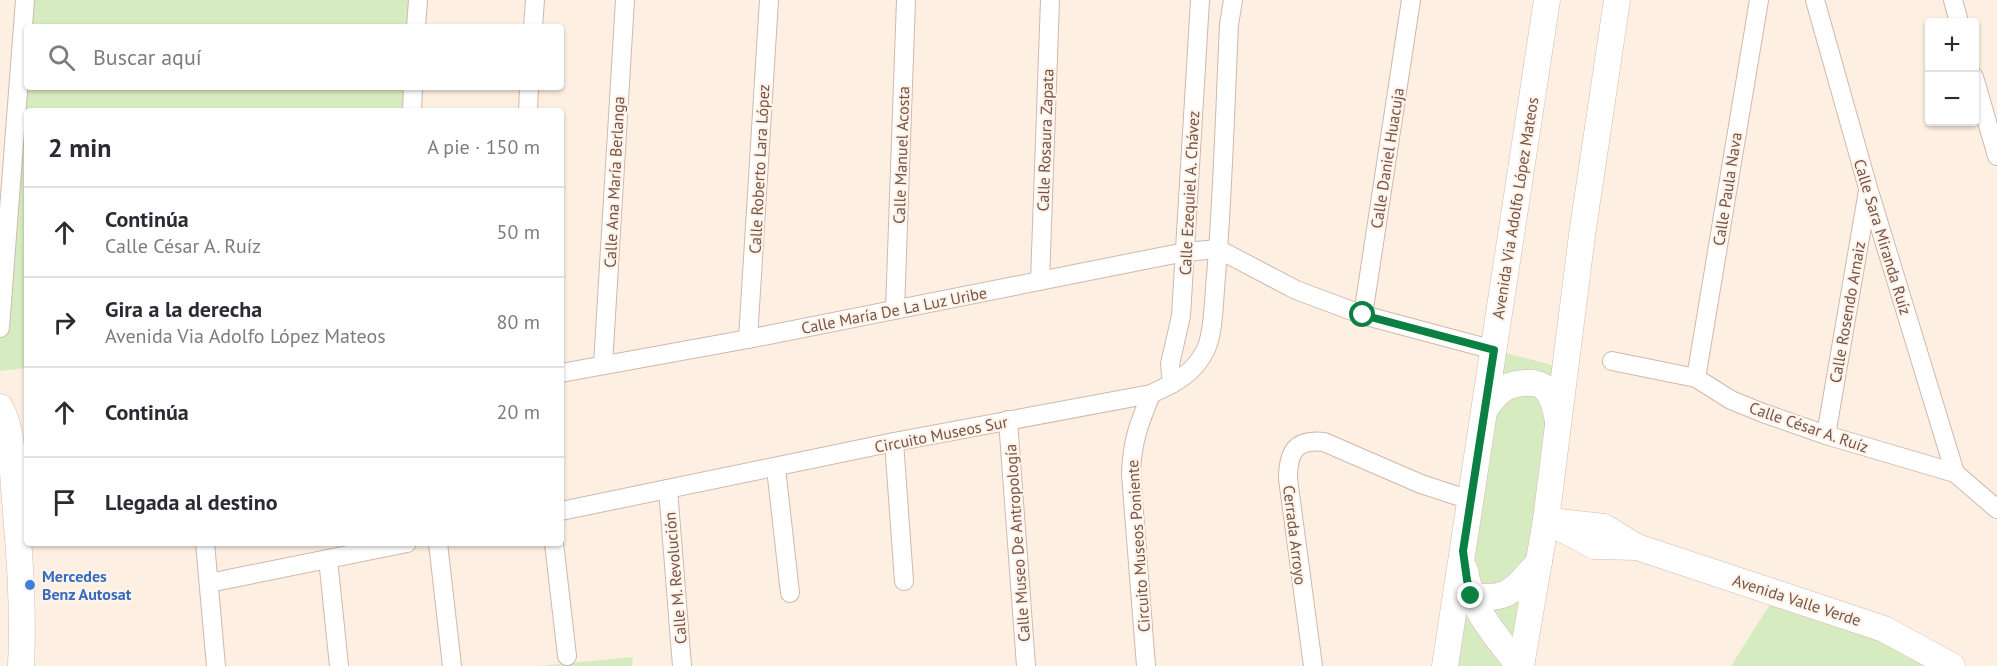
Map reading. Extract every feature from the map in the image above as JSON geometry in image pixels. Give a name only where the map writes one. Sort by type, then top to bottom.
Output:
[{"type":"main road","name":"Avenida Via Adolfo López Mateos","points":[[1445,666],[1547,0]]},
{"type":"main road","points":[[1520,666],[1546,520],[1584,224],[1617,0]]},
{"type":"main road","points":[[1485,409],[1494,397],[1506,388],[1531,383],[1546,388],[1554,401],[1559,427]]},
{"type":"main road","points":[[0,407],[6,417],[10,438],[21,564],[23,623],[21,666]]},
{"type":"main road","name":"Avenida Valle Verde","points":[[1546,520],[1594,546],[1637,547],[1884,629],[1953,666]]},
{"type":"main road","points":[[1463,551],[1467,580],[1476,608],[1520,666]]},
{"type":"main road","points":[[1471,596],[1499,597],[1514,589],[1539,562]]},
{"type":"street","points":[[0,328],[8,234],[9,79],[25,0]]},
{"type":"street","points":[[416,24],[418,0]]},
{"type":"street","points":[[533,24],[535,0]]},
{"type":"street","name":"Calle Ana María Berlanga","points":[[603,364],[625,0]]},
{"type":"street","name":"Calle Roberto Lara López","points":[[748,339],[769,0]]},
{"type":"street","name":"Calle Manuel Acosta","points":[[895,310],[906,0]]},
{"type":"street","name":"Calle Rosaura Zapata","points":[[1040,281],[1050,0]]},
{"type":"street","name":"Calle Ezequiel A. Chávez","points":[[1172,384],[1170,364],[1181,316],[1200,0]]},
{"type":"street","name":"Calle Ezequiel A. Chávez","points":[[1218,249],[1229,25],[1233,0]]},
{"type":"street","name":"Calle Daniel Huacuja","points":[[1363,315],[1411,0]]},
{"type":"street","name":"Calle Paula Nava","points":[[1696,378],[1759,0]]},
{"type":"street","name":"Calle Sara Miranda Ruíz","points":[[1815,0],[1868,188],[1955,473]]},
{"type":"street","points":[[1953,0],[1958,18]]},
{"type":"street","points":[[412,108],[413,90]]},
{"type":"street","points":[[528,108],[529,90]]},
{"type":"street","points":[[1979,94],[1997,156]]},
{"type":"street","name":"Calle Rosendo Arnaiz","points":[[1827,435],[1868,188]]},
{"type":"street","points":[[1185,252],[1218,249],[1296,290],[1363,315],[1494,350]]},
{"type":"street","name":"Circuito Museos Sur","points":[[564,510],[894,442],[1151,394],[1172,384],[1194,369],[1207,347],[1218,249]]},
{"type":"street","name":"Calle María De La Luz Uribe","points":[[564,372],[748,339],[1185,252]]},
{"type":"street","name":"Calle César A. Ruíz","points":[[1612,361],[1696,378],[1731,400],[1763,413],[1827,435],[1955,473],[1997,509]]},
{"type":"street","name":"Circuito Museos Poniente","points":[[1146,666],[1131,474],[1132,450],[1137,428],[1151,394]]},
{"type":"street","name":"Calle Museo De Antropología","points":[[1008,420],[1026,666]]},
{"type":"street","name":"Cerrada Arroyo","points":[[1313,666],[1288,479],[1288,465],[1292,452],[1300,445],[1312,441],[1324,442],[1420,484],[1470,500]]},
{"type":"street","points":[[894,442],[904,581]]},
{"type":"street","points":[[776,468],[790,593]]},
{"type":"street","name":"Calle M. Revolución","points":[[668,489],[682,666]]},
{"type":"street","points":[[205,546],[216,666]]},
{"type":"street","points":[[210,583],[392,546]]},
{"type":"street","points":[[438,546],[452,666]]},
{"type":"street","points":[[554,546],[567,656]]},
{"type":"street","points":[[328,559],[339,666]]},
{"type":"green space","points":[[25,0],[418,0],[416,24],[24,24],[24,90],[413,90],[412,108],[24,108],[24,368],[0,371],[0,320]]},
{"type":"green space","points":[[1494,350],[1567,369],[1521,666],[1445,666]]},
{"type":"green space","points":[[1777,593],[1952,666],[1731,666]]},
{"type":"green space","points":[[633,657],[632,666],[538,666]]},
{"type":"place","name":"Mercedes Benz Autosat","points":[[30,585]]},
{"type":"route","points":[[1363,315],[1494,350],[1463,551],[1471,596]]}]
